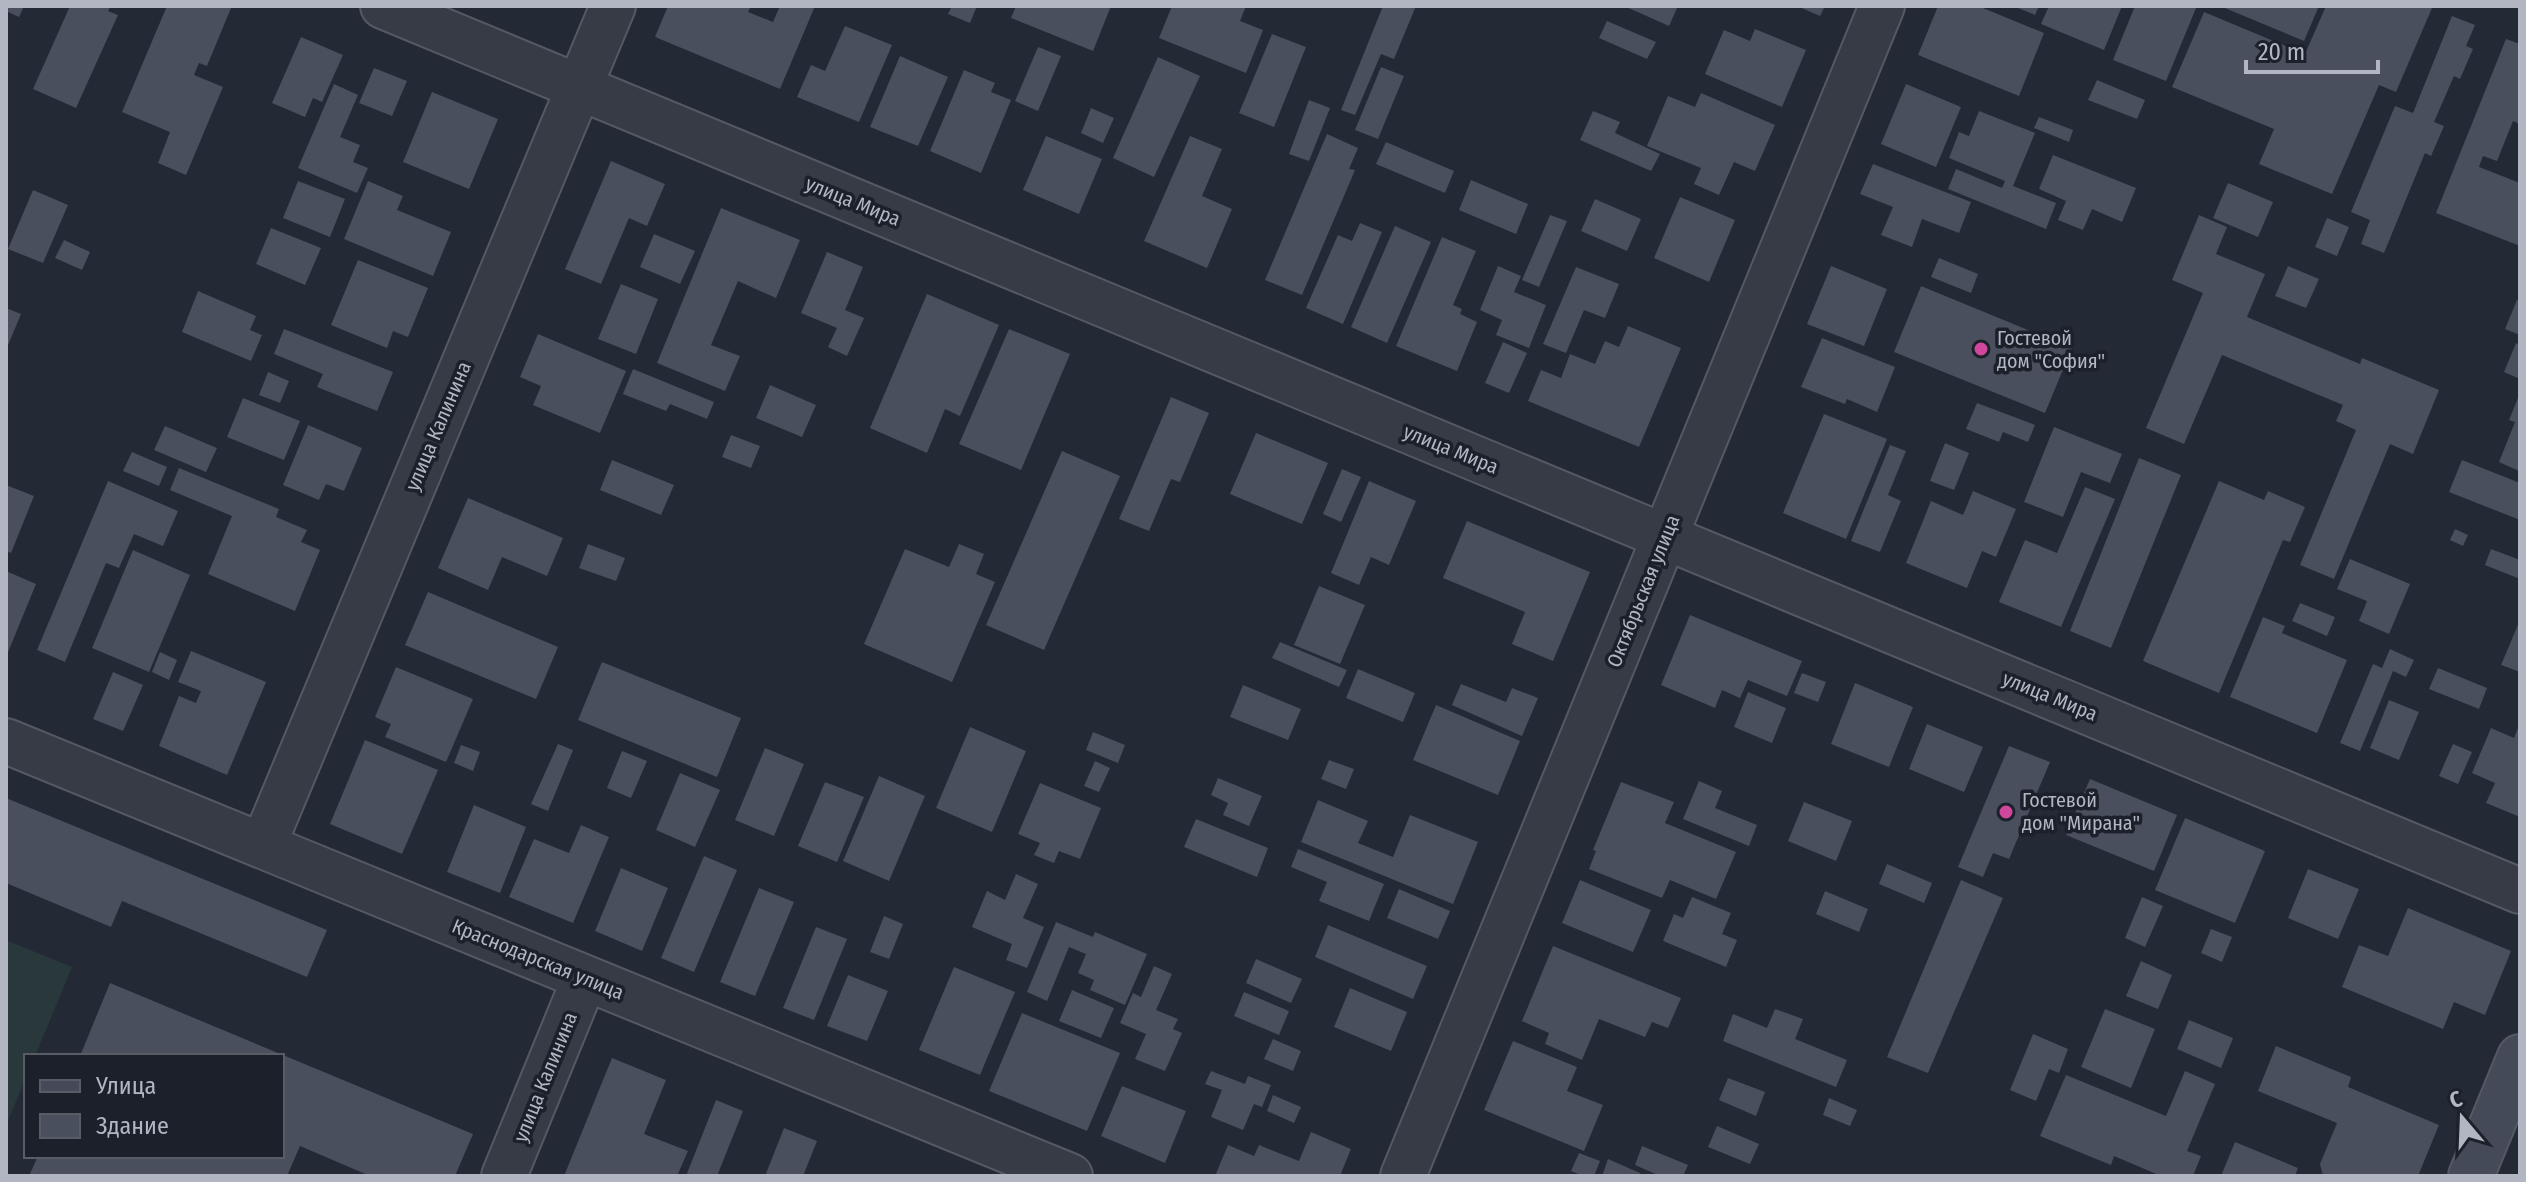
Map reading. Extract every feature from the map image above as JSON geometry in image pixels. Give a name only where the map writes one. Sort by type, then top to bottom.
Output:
[{"type":"street","name":"улица Мира","points":[[383,6],[2520,891]]},
{"type":"street","name":"улица Калинина","points":[[263,846],[613,6]]},
{"type":"street","name":"Октябрьская улица","points":[[1403,1176],[1882,6]]},
{"type":"street","name":"Краснодарская улица","points":[[6,741],[1070,1176]]},
{"type":"street","name":"улица Калинина","points":[[504,1176],[585,978]]},
{"type":"street","points":[[2471,1176],[2520,1057]]},
{"type":"shaded area","points":[[6,940],[72,967],[36,1054],[24,1054],[24,1082],[6,1126]]},
{"type":"building","points":[[6,6],[24,6],[19,17],[6,11]]},
{"type":"building","points":[[70,6],[111,6],[108,11],[118,15],[76,108],[33,89]]},
{"type":"building","points":[[167,6],[231,8],[207,66],[199,63],[194,75],[223,87],[186,175],[158,163],[170,132],[122,112]]},
{"type":"building","points":[[668,6],[751,6],[748,12],[773,22],[780,6],[815,6],[780,89],[655,37]]},
{"type":"building","points":[[952,6],[977,6],[970,23],[948,14]]},
{"type":"building","points":[[1016,6],[1111,6],[1093,51],[1011,18]]},
{"type":"building","points":[[1172,6],[1246,6],[1240,21],[1263,30],[1246,73],[1159,38]]},
{"type":"building","points":[[1383,6],[1416,6],[1394,59],[1381,54],[1355,115],[1341,110]]},
{"type":"building","points":[[1624,6],[1678,6],[1669,26]]},
{"type":"building","points":[[1797,6],[1825,6],[1820,16]]},
{"type":"building","points":[[1938,6],[1978,6],[2044,33],[2019,96],[1918,55]]},
{"type":"building","points":[[2013,6],[2039,6],[2035,15]]},
{"type":"building","points":[[2049,6],[2122,6],[2104,50],[2041,24]]},
{"type":"building","points":[[2135,6],[2196,8],[2166,81],[2113,60]]},
{"type":"building","points":[[2220,6],[2319,6],[2304,41]]},
{"type":"building","points":[[2326,6],[2432,8],[2396,92],[2379,85],[2332,194],[2259,164],[2274,129],[2172,87],[2204,12],[2305,54]]},
{"type":"building","points":[[2452,16],[2475,25],[2466,46],[2473,49],[2460,79],[2454,76],[2434,122],[2444,126],[2431,156],[2425,153],[2384,253],[2361,244],[2370,220],[2351,212],[2395,106],[2413,113]]},
{"type":"building","points":[[1607,21],[1656,42],[1647,59],[1599,38]]},
{"type":"building","points":[[845,26],[892,45],[859,122],[797,97],[811,65],[825,71]]},
{"type":"building","points":[[1755,29],[1806,50],[1782,107],[1705,74],[1724,30],[1750,41]]},
{"type":"building","points":[[1272,34],[1306,47],[1274,127],[1239,113]]},
{"type":"building","points":[[301,37],[343,55],[322,102],[313,98],[305,117],[272,103]]},
{"type":"building","points":[[2506,39],[2520,44],[2520,124],[2513,121],[2497,161],[2483,156],[2479,167],[2520,183],[2520,246],[2436,213]]},
{"type":"building","points":[[1038,47],[1061,56],[1038,111],[1015,101]]},
{"type":"building","points":[[900,56],[948,77],[918,146],[870,127]]},
{"type":"building","points":[[1158,57],[1200,76],[1154,177],[1113,158]]},
{"type":"building","points":[[1381,67],[1404,76],[1378,139],[1355,130]]},
{"type":"building","points":[[374,68],[407,81],[392,116],[359,103]]},
{"type":"building","points":[[964,70],[995,83],[991,92],[1011,100],[981,173],[930,151]]},
{"type":"building","points":[[2097,80],[2145,100],[2137,119],[2088,100]]},
{"type":"building","points":[[334,84],[358,95],[340,137],[360,145],[353,162],[368,168],[357,193],[298,168]]},
{"type":"building","points":[[1906,84],[1961,107],[1936,167],[1881,144]]},
{"type":"building","points":[[432,92],[498,119],[469,189],[403,162]]},
{"type":"building","points":[[1701,93],[1775,125],[1755,171],[1734,162],[1719,195],[1694,184],[1701,168],[1647,146],[1668,96],[1695,107]]},
{"type":"building","points":[[1309,100],[1330,108],[1309,161],[1289,154]]},
{"type":"building","points":[[1091,108],[1114,118],[1103,143],[1081,133]]},
{"type":"building","points":[[1593,111],[1620,122],[1615,133],[1660,154],[1651,171],[1580,140]]},
{"type":"building","points":[[1979,111],[2035,133],[2013,186],[2056,203],[2046,229],[1948,189],[1956,169],[2002,188],[2005,181],[1949,158],[1959,132],[1969,136]]},
{"type":"building","points":[[2039,117],[2073,130],[2069,142],[2034,128]]},
{"type":"building","points":[[1327,134],[1358,148],[1349,169],[1355,170],[1302,295],[1265,280]]},
{"type":"building","points":[[1046,136],[1102,159],[1079,214],[1023,190]]},
{"type":"building","points":[[1190,136],[1222,149],[1202,196],[1232,209],[1207,268],[1144,241]]},
{"type":"building","points":[[1386,142],[1454,171],[1445,193],[1376,164]]},
{"type":"building","points":[[2053,155],[2136,188],[2122,222],[2092,209],[2083,230],[2058,220],[2066,201],[2039,189]]},
{"type":"building","points":[[611,161],[665,184],[647,226],[629,218],[601,284],[565,269]]},
{"type":"building","points":[[1873,164],[1971,202],[1959,233],[1922,219],[1912,247],[1881,235],[1893,207],[1860,194]]},
{"type":"building","points":[[1471,180],[1528,204],[1516,234],[1459,210]]},
{"type":"building","points":[[298,181],[345,199],[330,237],[283,218]]},
{"type":"building","points":[[368,181],[403,196],[397,210],[451,232],[433,276],[344,239]]},
{"type":"building","points":[[2228,183],[2273,202],[2258,237],[2213,218]]},
{"type":"building","points":[[33,190],[68,205],[43,263],[8,249]]},
{"type":"building","points":[[1680,197],[1735,220],[1709,282],[1654,258]]},
{"type":"building","points":[[1595,199],[1641,219],[1627,251],[1581,231]]},
{"type":"building","points":[[721,208],[800,240],[776,298],[738,281],[711,345],[740,356],[725,391],[657,363]]},
{"type":"building","points":[[1550,215],[1567,221],[1539,287],[1522,280]]},
{"type":"building","points":[[2199,215],[2227,227],[2216,254],[2265,274],[2247,317],[2360,364],[2362,358],[2439,390],[2413,454],[2390,444],[2334,579],[2300,565],[2356,430],[2336,421],[2343,405],[2222,355],[2184,444],[2146,428],[2203,293],[2172,280]]},
{"type":"building","points":[[2327,218],[2349,227],[2337,256],[2315,247]]},
{"type":"building","points":[[1360,223],[1382,232],[1343,324],[1306,308],[1338,235],[1352,241]]},
{"type":"building","points":[[1395,226],[1431,242],[1387,343],[1351,327]]},
{"type":"building","points":[[271,228],[321,248],[305,285],[256,264]]},
{"type":"building","points":[[654,234],[695,251],[680,284],[640,267]]},
{"type":"building","points":[[1442,237],[1476,251],[1453,305],[1462,309],[1460,314],[1477,322],[1457,371],[1396,346]]},
{"type":"building","points":[[64,240],[90,252],[82,270],[55,258]]},
{"type":"building","points":[[827,252],[863,267],[845,310],[864,318],[847,356],[828,347],[837,328],[801,313]]},
{"type":"building","points":[[1939,258],[1978,274],[1971,293],[1931,277]]},
{"type":"building","points":[[358,260],[428,288],[408,337],[393,331],[387,348],[331,325]]},
{"type":"building","points":[[1498,266],[1521,276],[1514,292],[1546,305],[1529,348],[1496,335],[1502,320],[1480,310]]},
{"type":"building","points":[[1831,266],[1887,289],[1864,346],[1807,324]]},
{"type":"building","points":[[2288,266],[2319,279],[2306,308],[2275,296]]},
{"type":"building","points":[[1576,267],[1619,284],[1605,318],[1584,310],[1566,353],[1543,344]]},
{"type":"building","points":[[621,284],[658,299],[636,354],[598,339]]},
{"type":"building","points":[[1921,286],[2072,348],[2045,413],[1894,352]]},
{"type":"building","points":[[198,291],[256,316],[250,330],[262,335],[251,361],[182,332]]},
{"type":"building","points":[[927,294],[999,325],[960,416],[945,409],[927,453],[870,428]]},
{"type":"building","points":[[2517,300],[2520,301],[2520,335],[2505,329]]},
{"type":"building","points":[[6,308],[21,314],[6,350]]},
{"type":"building","points":[[1628,326],[1681,348],[1639,447],[1528,401],[1541,370],[1561,378],[1570,354],[1595,364],[1605,341],[1619,347]]},
{"type":"building","points":[[284,329],[393,372],[377,411],[317,387],[323,374],[274,354]]},
{"type":"building","points":[[1009,329],[1070,354],[1021,470],[959,444]]},
{"type":"building","points":[[538,334],[626,371],[600,433],[533,405],[541,386],[520,377]]},
{"type":"building","points":[[1822,338],[1895,367],[1877,412],[1847,399],[1845,404],[1801,387]]},
{"type":"building","points":[[1503,342],[1527,353],[1509,393],[1485,383]]},
{"type":"building","points":[[2516,343],[2520,345],[2520,379],[2504,372]]},
{"type":"building","points":[[633,369],[714,402],[707,419],[670,404],[666,411],[623,394]]},
{"type":"building","points":[[268,372],[289,381],[280,403],[259,395]]},
{"type":"building","points":[[770,385],[816,405],[802,437],[756,418]]},
{"type":"building","points":[[2520,393],[2519,471],[2499,462],[2515,422],[2509,420]]},
{"type":"building","points":[[1171,397],[1209,413],[1180,482],[1171,479],[1149,531],[1119,519]]},
{"type":"building","points":[[243,398],[300,421],[284,460],[227,437]]},
{"type":"building","points":[[1977,403],[2035,425],[2028,442],[2003,432],[1999,442],[1966,429]]},
{"type":"building","points":[[1824,414],[1887,439],[1846,539],[1783,513]]},
{"type":"building","points":[[308,425],[362,448],[344,491],[326,484],[319,500],[283,485]]},
{"type":"building","points":[[165,426],[217,448],[206,472],[154,450]]},
{"type":"building","points":[[2054,427],[2122,454],[2110,483],[2081,472],[2063,517],[2024,502]]},
{"type":"building","points":[[1256,433],[1328,463],[1302,524],[1230,494]]},
{"type":"building","points":[[731,435],[760,446],[751,468],[722,457]]},
{"type":"building","points":[[1945,443],[1969,453],[1954,490],[1930,481]]},
{"type":"building","points":[[1890,445],[1906,451],[1888,495],[1901,501],[1880,552],[1851,541]]},
{"type":"building","points":[[1062,451],[1120,476],[1044,650],[986,625]]},
{"type":"building","points":[[132,452],[167,467],[159,486],[123,471]]},
{"type":"building","points":[[2139,458],[2181,475],[2111,648],[2070,631]]},
{"type":"building","points":[[612,460],[674,485],[661,515],[600,490]]},
{"type":"building","points":[[2462,460],[2520,483],[2520,520],[2449,492]]},
{"type":"building","points":[[179,468],[279,509],[276,517],[307,530],[301,542],[320,550],[295,611],[208,574],[232,516],[170,490]]},
{"type":"building","points":[[1342,469],[1361,477],[1341,522],[1323,514]]},
{"type":"building","points":[[108,481],[178,511],[163,546],[134,534],[119,568],[106,563],[65,662],[37,650]]},
{"type":"building","points":[[1369,481],[1416,501],[1389,565],[1371,557],[1359,585],[1331,573]]},
{"type":"building","points":[[2219,481],[2264,500],[2268,491],[2305,507],[2290,542],[2283,540],[2219,693],[2143,661]]},
{"type":"building","points":[[6,485],[34,496],[11,553],[6,551]]},
{"type":"building","points":[[2085,487],[2115,499],[2061,627],[1999,602],[2025,540],[2057,553]]},
{"type":"building","points":[[1973,491],[2016,509],[1996,557],[1982,551],[1967,588],[1906,563],[1931,501],[1963,515]]},
{"type":"building","points":[[468,498],[563,538],[547,576],[502,557],[488,590],[438,568]]},
{"type":"building","points":[[1467,521],[1590,572],[1553,661],[1512,644],[1525,612],[1443,578]]},
{"type":"building","points":[[2455,529],[2468,535],[2463,546],[2450,540]]},
{"type":"building","points":[[588,544],[625,558],[616,581],[579,568]]},
{"type":"building","points":[[959,544],[984,554],[976,574],[995,582],[952,682],[864,644],[905,549],[949,567]]},
{"type":"building","points":[[2491,549],[2520,560],[2520,579],[2485,565]]},
{"type":"building","points":[[133,550],[190,575],[149,672],[92,648]]},
{"type":"building","points":[[2350,559],[2410,584],[2389,634],[2359,621],[2367,601],[2337,589]]},
{"type":"building","points":[[6,571],[36,584],[6,657]]},
{"type":"building","points":[[1319,586],[1365,605],[1340,664],[1294,645]]},
{"type":"building","points":[[428,592],[558,647],[536,699],[405,645]]},
{"type":"building","points":[[2300,603],[2335,617],[2327,636],[2292,621]]},
{"type":"building","points":[[1690,615],[1802,661],[1787,696],[1748,680],[1740,698],[1722,690],[1715,708],[1661,685]]},
{"type":"building","points":[[2263,617],[2285,626],[2282,633],[2347,660],[2317,733],[2230,697]]},
{"type":"building","points":[[2520,620],[2520,672],[2501,665]]},
{"type":"building","points":[[1280,642],[1347,670],[1339,687],[1272,658]]},
{"type":"building","points":[[2390,649],[2414,660],[2406,677],[2393,671],[2360,751],[2340,743],[2373,664],[2382,668]]},
{"type":"building","points":[[191,651],[266,682],[227,775],[159,746],[179,696],[196,703],[201,691],[178,682]]},
{"type":"building","points":[[160,652],[177,660],[169,680],[152,672]]},
{"type":"building","points":[[602,662],[741,718],[717,777],[578,720]]},
{"type":"building","points":[[396,667],[473,699],[446,762],[385,737],[391,724],[375,717]]},
{"type":"building","points":[[2438,668],[2487,688],[2479,709],[2429,689]]},
{"type":"building","points":[[1358,669],[1415,693],[1403,722],[1346,698]]},
{"type":"building","points":[[113,672],[143,685],[123,731],[93,719]]},
{"type":"building","points":[[1802,673],[1826,682],[1818,702],[1794,693]]},
{"type":"building","points":[[1855,683],[1913,707],[1889,767],[1831,744]]},
{"type":"building","points":[[1461,684],[1506,702],[1512,688],[1538,698],[1522,736],[1452,705]]},
{"type":"building","points":[[1243,685],[1301,709],[1288,740],[1230,717]]},
{"type":"building","points":[[1748,692],[1786,708],[1772,743],[1734,727]]},
{"type":"building","points":[[2389,700],[2419,712],[2399,760],[2370,748]]},
{"type":"building","points":[[1436,705],[1520,741],[1498,795],[1413,760]]},
{"type":"building","points":[[2520,723],[2520,817],[2486,803],[2495,783],[2472,773],[2491,728],[2514,738]]},
{"type":"building","points":[[1927,724],[1983,747],[1964,792],[1909,769]]},
{"type":"building","points":[[970,727],[1026,751],[992,832],[936,808]]},
{"type":"building","points":[[1093,732],[1125,745],[1118,763],[1086,750]]},
{"type":"building","points":[[365,740],[438,770],[402,854],[330,824]]},
{"type":"building","points":[[558,744],[573,750],[548,811],[531,804]]},
{"type":"building","points":[[2453,744],[2472,752],[2458,784],[2439,776]]},
{"type":"building","points":[[461,745],[480,752],[473,771],[454,763]]},
{"type":"building","points":[[2009,746],[2050,762],[2009,859],[1993,853],[1983,877],[1958,867]]},
{"type":"building","points":[[765,748],[804,764],[774,836],[735,820]]},
{"type":"building","points":[[622,751],[647,761],[631,798],[607,788]]},
{"type":"building","points":[[1329,760],[1354,769],[1346,789],[1321,779]]},
{"type":"building","points":[[1095,761],[1110,768],[1099,792],[1084,786]]},
{"type":"building","points":[[680,773],[720,790],[695,847],[656,830]]},
{"type":"building","points":[[879,776],[925,796],[889,881],[843,861]]},
{"type":"building","points":[[1218,778],[1262,796],[1249,826],[1223,815],[1228,803],[1211,795]]},
{"type":"building","points":[[2090,779],[2177,815],[2154,871],[2066,835]]},
{"type":"building","points":[[1699,781],[1722,791],[1715,808],[1757,825],[1749,846],[1683,819]]},
{"type":"building","points":[[825,782],[864,797],[837,862],[798,846]]},
{"type":"building","points":[[1621,782],[1674,802],[1665,823],[1736,852],[1716,899],[1670,880],[1662,898],[1589,869],[1596,851],[1593,850]]},
{"type":"building","points":[[1040,783],[1101,808],[1080,859],[1059,851],[1054,863],[1034,855],[1040,843],[1018,834]]},
{"type":"building","points":[[6,798],[327,930],[307,977],[122,901],[111,927],[6,883]]},
{"type":"building","points":[[1318,800],[1368,821],[1358,843],[1393,857],[1410,815],[1478,842],[1453,904],[1301,842]]},
{"type":"building","points":[[1804,802],[1852,821],[1836,861],[1788,841]]},
{"type":"building","points":[[474,805],[526,827],[500,893],[447,872]]},
{"type":"building","points":[[2185,818],[2265,851],[2235,923],[2155,890]]},
{"type":"building","points":[[1196,819],[1268,848],[1257,877],[1184,847]]},
{"type":"building","points":[[581,825],[609,837],[573,923],[509,897],[534,839],[569,853]]},
{"type":"building","points":[[1298,849],[1384,884],[1369,921],[1319,901],[1327,882],[1291,867]]},
{"type":"building","points":[[704,856],[737,870],[694,972],[661,958]]},
{"type":"building","points":[[1887,864],[1932,883],[1924,903],[1879,884]]},
{"type":"building","points":[[621,868],[668,888],[642,951],[595,931]]},
{"type":"building","points":[[2308,869],[2359,889],[2338,939],[2288,918]]},
{"type":"building","points":[[1016,874],[1038,884],[1023,918],[1044,927],[1027,968],[1006,960],[1012,944],[972,927],[987,891],[1005,900]]},
{"type":"building","points":[[1580,880],[1651,910],[1633,952],[1562,923]]},
{"type":"building","points":[[1961,880],[2003,898],[1928,1073],[1887,1057]]},
{"type":"building","points":[[759,888],[794,902],[755,996],[720,982]]},
{"type":"building","points":[[1399,889],[1450,911],[1438,939],[1387,918]]},
{"type":"building","points":[[1825,891],[1868,909],[1859,932],[1816,914]]},
{"type":"building","points":[[1692,897],[1731,913],[1722,934],[1737,940],[1726,967],[1663,941],[1674,914],[1683,918]]},
{"type":"building","points":[[2142,897],[2163,906],[2145,947],[2125,938]]},
{"type":"building","points":[[2408,908],[2511,951],[2485,1015],[2454,1002],[2443,1029],[2342,987],[2359,945],[2388,956]]},
{"type":"building","points":[[884,916],[903,924],[889,959],[870,952]]},
{"type":"building","points":[[1056,922],[1093,937],[1095,932],[1147,954],[1125,1005],[1090,990],[1094,980],[1078,973],[1086,954],[1069,947],[1047,1001],[1027,992]]},
{"type":"building","points":[[1328,925],[1427,966],[1413,999],[1315,957]]},
{"type":"building","points":[[816,927],[847,939],[814,1020],[783,1008]]},
{"type":"building","points":[[2211,929],[2232,937],[2222,962],[2201,953]]},
{"type":"building","points":[[1553,946],[1681,998],[1668,1028],[1652,1022],[1645,1037],[1599,1019],[1582,1060],[1545,1044],[1549,1033],[1522,1021]]},
{"type":"building","points":[[1256,959],[1302,979],[1291,1003],[1246,983]]},
{"type":"building","points":[[2141,961],[2172,975],[2158,1009],[2126,996]]},
{"type":"building","points":[[1154,966],[1172,974],[1156,1010],[1178,1019],[1173,1029],[1182,1033],[1165,1071],[1135,1059],[1146,1034],[1120,1023],[1133,993],[1141,997]]},
{"type":"building","points":[[954,967],[1015,992],[980,1075],[919,1050]]},
{"type":"building","points":[[848,975],[888,991],[867,1041],[827,1026]]},
{"type":"building","points":[[110,983],[281,1054],[81,1054]]},
{"type":"building","points":[[1350,988],[1407,1012],[1391,1051],[1334,1027]]},
{"type":"building","points":[[1072,990],[1114,1008],[1101,1038],[1059,1021]]},
{"type":"building","points":[[1244,992],[1289,1011],[1279,1035],[1234,1016]]},
{"type":"building","points":[[1775,1009],[1803,1019],[1795,1039],[1847,1060],[1836,1087],[1723,1041],[1733,1014],[1767,1028]]},
{"type":"building","points":[[2105,1009],[2155,1029],[2131,1088],[2081,1067]]},
{"type":"building","points":[[1022,1013],[1120,1053],[1087,1131],[989,1091]]},
{"type":"building","points":[[2189,1020],[2233,1038],[2221,1068],[2177,1049]]},
{"type":"building","points":[[2033,1034],[2068,1049],[2059,1073],[2049,1069],[2036,1101],[2010,1090]]},
{"type":"building","points":[[1273,1039],[1301,1051],[1293,1071],[1264,1059]]},
{"type":"building","points":[[1513,1041],[1577,1067],[1567,1091],[1603,1105],[1584,1151],[1484,1110]]},
{"type":"building","points":[[2276,1046],[2351,1077],[2348,1087],[2439,1125],[2418,1176],[2323,1176],[2320,1164],[2337,1123],[2258,1091]]},
{"type":"building","points":[[284,1055],[473,1134],[455,1176],[370,1176],[300,1146],[287,1176],[29,1176],[37,1158],[284,1158]]},
{"type":"building","points":[[612,1058],[666,1080],[644,1134],[688,1151],[677,1176],[564,1176]]},
{"type":"building","points":[[1211,1071],[1245,1084],[1248,1076],[1271,1085],[1262,1107],[1254,1104],[1243,1130],[1211,1117],[1222,1090],[1205,1084]]},
{"type":"building","points":[[2185,1071],[2215,1084],[2187,1151],[2201,1156],[2193,1176],[2161,1176],[2114,1156],[2111,1165],[2040,1136],[2066,1075],[2166,1116]]},
{"type":"building","points":[[1728,1078],[1765,1092],[1756,1116],[1719,1100]]},
{"type":"building","points":[[1122,1086],[1186,1111],[1165,1163],[1101,1136]]},
{"type":"building","points":[[1273,1095],[1301,1107],[1294,1123],[1267,1111]]},
{"type":"building","points":[[1829,1098],[1857,1110],[1850,1126],[1823,1115]]},
{"type":"building","points":[[716,1100],[743,1111],[717,1176],[686,1176]]},
{"type":"building","points":[[1717,1126],[1759,1144],[1750,1164],[1708,1147]]},
{"type":"building","points":[[784,1128],[817,1141],[803,1176],[765,1176]]},
{"type":"building","points":[[1311,1132],[1351,1149],[1340,1176],[1215,1176],[1228,1145],[1254,1156],[1259,1145],[1299,1161]]},
{"type":"building","points":[[2235,1142],[2298,1168],[2295,1176],[2221,1176]]},
{"type":"building","points":[[1642,1146],[1688,1165],[1683,1176],[1660,1176],[1635,1165]]},
{"type":"building","points":[[1579,1153],[1600,1161],[1594,1176],[1571,1171]]},
{"type":"building","points":[[1608,1159],[1640,1173],[1639,1176],[1602,1176]]},
{"type":"place","name":"Гостевой дом \"София\"","points":[[1981,349]]},
{"type":"place","name":"Гостевой дом \"Мирана\"","points":[[2006,812]]}]
